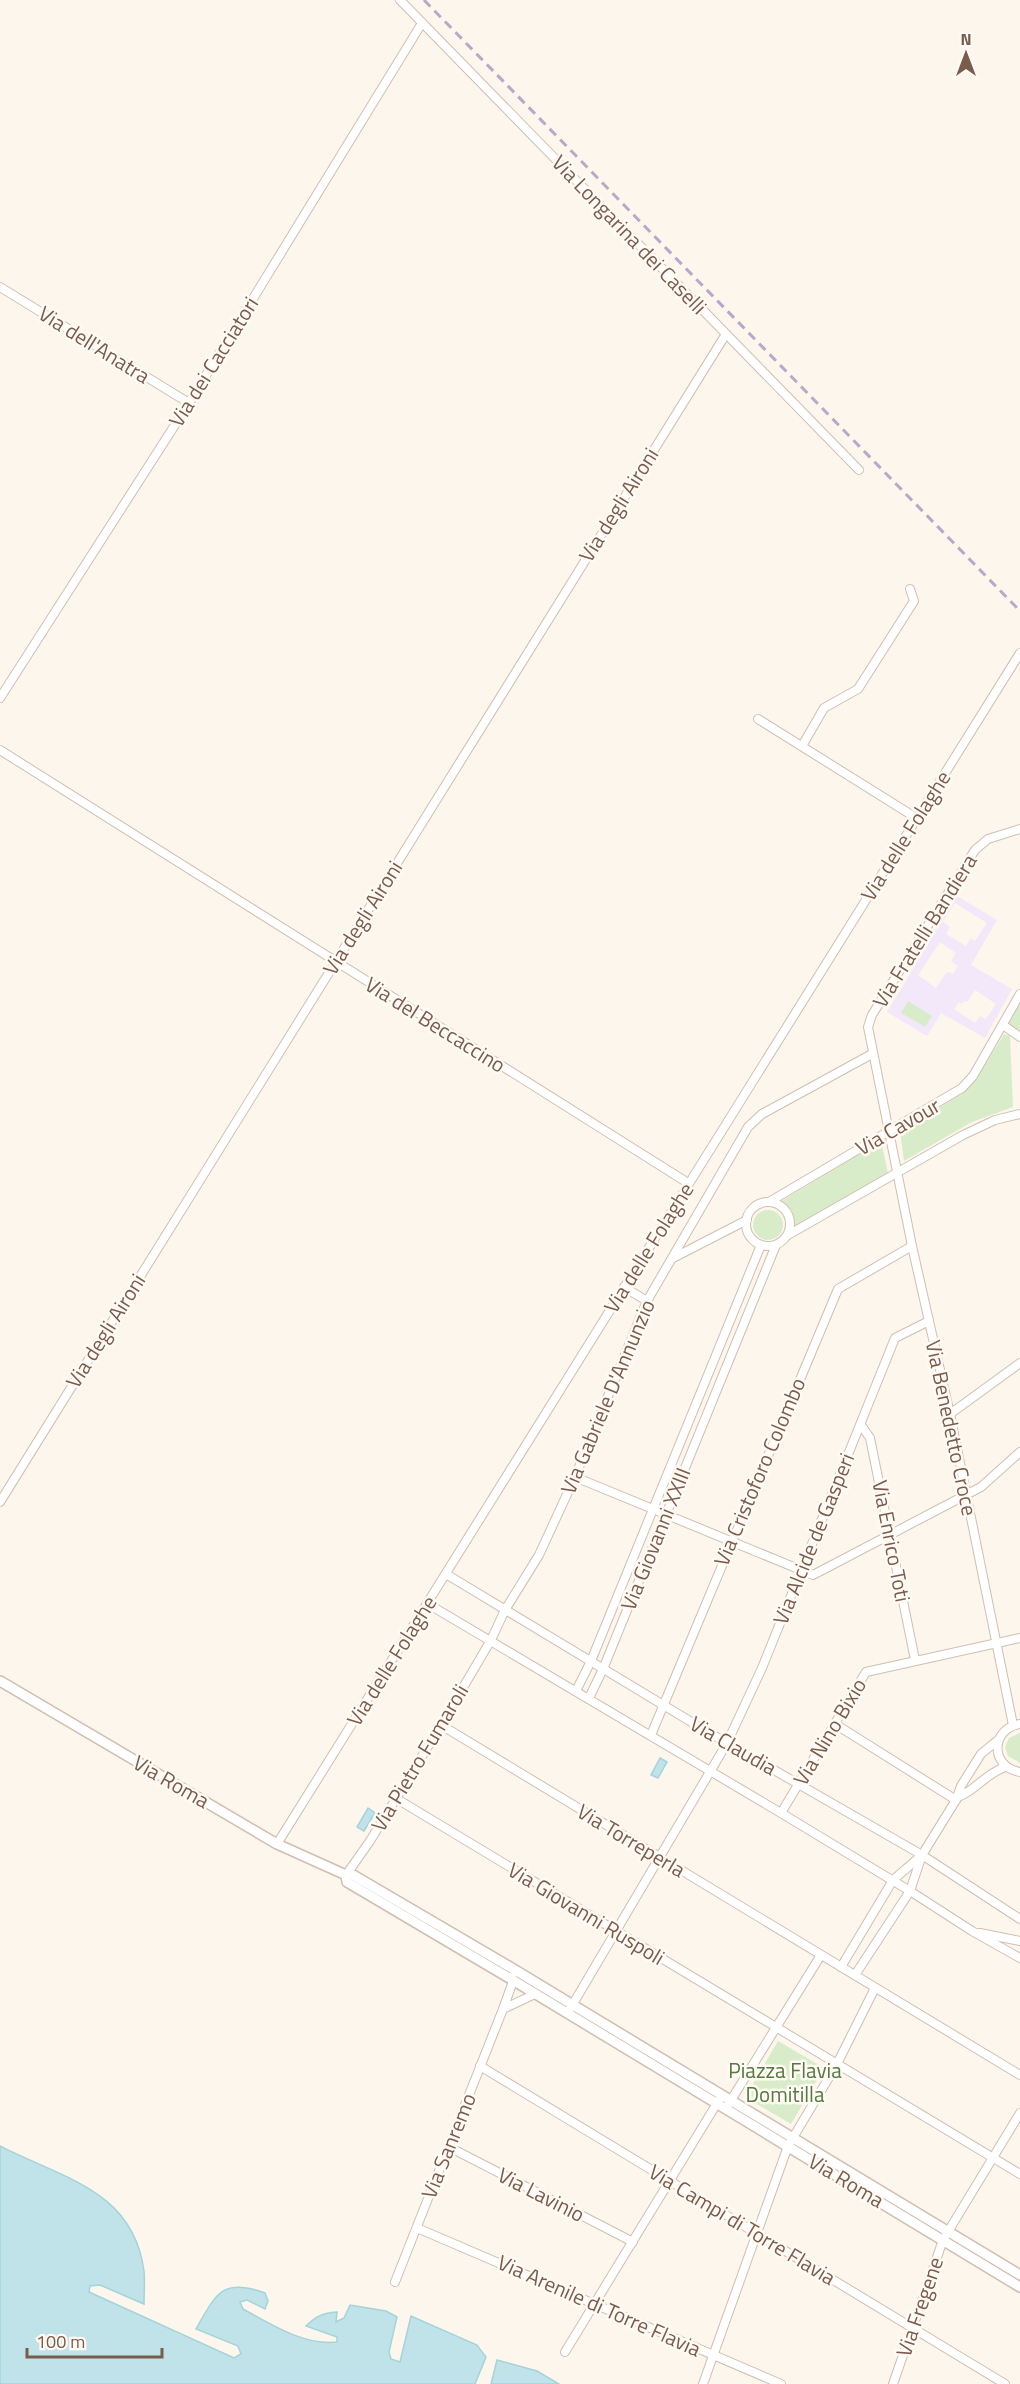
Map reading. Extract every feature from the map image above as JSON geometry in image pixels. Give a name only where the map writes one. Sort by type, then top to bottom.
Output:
[{"type":"street","name":"Via Longarina dei Caselli","points":[[400,0],[860,470]]},
{"type":"street","name":"Via dei Cacciatori","points":[[0,698],[189,403],[422,23]]},
{"type":"street","name":"Via dell'Anatra","points":[[0,287],[189,403]]},
{"type":"street","name":"Via degli Aironi","points":[[0,1502],[726,334]]},
{"type":"street","points":[[802,746],[824,708],[858,689],[914,601],[910,589]]},
{"type":"street","name":"Via delle Folaghe","points":[[277,1844],[1020,653]]},
{"type":"street","points":[[758,719],[918,819]]},
{"type":"street","name":"Via del Beccaccino","points":[[0,750],[335,963],[688,1183]]},
{"type":"street","name":"Via Fratelli Bandiera","points":[[890,1131],[872,1054],[868,1031],[870,1020],[975,850],[988,839],[1020,829]]},
{"type":"street","name":"Via Cavour","points":[[769,1203],[962,1089],[973,1076],[1020,994]]},
{"type":"street","points":[[1003,1025],[1020,1037]]},
{"type":"street","name":"Via Gabriele D'Annunzio","points":[[491,1640],[505,1610],[539,1555],[575,1477],[647,1301],[753,1121],[872,1054]]},
{"type":"street","points":[[788,1235],[790,1228],[788,1214],[783,1208],[769,1203],[757,1206],[748,1215],[748,1233],[756,1242],[761,1245],[776,1245],[788,1235],[971,1131],[995,1120],[1020,1114]]},
{"type":"street","name":"Via Benedetto Croce","points":[[890,1131],[996,1643],[1017,1725]]},
{"type":"street","points":[[671,1259],[747,1220]]},
{"type":"street","name":"Via Giovanni XXIII","points":[[576,1691],[591,1661],[761,1245]]},
{"type":"street","name":"Via Giovanni XXIII","points":[[589,1698],[603,1669],[776,1245]]},
{"type":"street","name":"Via Cristoforo Colombo","points":[[651,1736],[838,1289],[912,1246]]},
{"type":"street","points":[[624,1287],[647,1301]]},
{"type":"street","name":"Via Alcide de Gasperi","points":[[570,2009],[727,1743],[801,1571],[895,1338],[929,1321]]},
{"type":"street","points":[[950,1414],[1020,1363]]},
{"type":"street","points":[[709,1372],[722,1378]]},
{"type":"street","name":"Via Enrico Toti","points":[[861,1425],[870,1438],[915,1660]]},
{"type":"street","points":[[575,1477],[813,1575],[981,1487],[1020,1452]]},
{"type":"street","name":"Via Claudia","points":[[446,1574],[727,1743],[922,1855],[1020,1919]]},
{"type":"street","name":"Via Claudia","points":[[428,1604],[589,1698],[1020,1958]]},
{"type":"street","name":"Via Nino Bixio","points":[[781,1813],[866,1672],[1020,1638]]},
{"type":"street","name":"Via Pietro Fumaroli","points":[[346,1875],[397,1799],[491,1640]]},
{"type":"street","name":"Via Roma","points":[[0,1681],[277,1844],[346,1875],[347,1882],[513,1974],[790,2142],[1020,2287]]},
{"type":"street","points":[[836,1724],[957,1799]]},
{"type":"street","name":"Via Torreperla","points":[[441,1725],[875,1988]]},
{"type":"street","points":[[855,1975],[910,1891],[922,1855],[957,1799],[961,1786],[981,1754],[998,1740],[1006,1729],[1017,1725]]},
{"type":"street","points":[[998,1740],[997,1755],[1005,1767],[1020,1772]]},
{"type":"street","points":[[957,1799],[987,1775],[1005,1767]]},
{"type":"street","name":"Via Giovanni Ruspoli","points":[[397,1799],[776,2028]]},
{"type":"street","points":[[841,1967],[893,1880],[922,1855]]},
{"type":"street","name":"Via Claudia","points":[[972,1931],[1020,1941]]},
{"type":"street","points":[[728,2104],[821,1955]]},
{"type":"street","name":"Via Roma","points":[[513,1974],[535,1994],[570,2009]]},
{"type":"street","name":"Via Sanremo","points":[[395,2282],[503,2009],[513,1974]]},
{"type":"street","points":[[703,2384],[790,2142],[837,2064],[875,1988],[1020,2075]]},
{"type":"street","points":[[503,2009],[535,1994]]},
{"type":"street","points":[[776,2028],[1020,2174]]},
{"type":"street","name":"Via Campi di Torre Flavia","points":[[480,2066],[1005,2384]]},
{"type":"street","points":[[565,2352],[719,2099]]},
{"type":"street","name":"Via Fregene","points":[[893,2384],[943,2240],[1020,2113]]},
{"type":"street","name":"Via Roma","points":[[790,2142],[948,2230],[1020,2275]]},
{"type":"street","name":"Via Lavinio","points":[[449,2147],[633,2242]]},
{"type":"street","name":"Via Arenile di Torre Flavia","points":[[417,2228],[781,2384]]},
{"type":"shaded area","points":[[957,896],[997,920],[969,968],[971,965],[1012,989],[985,1038],[941,1013],[927,1036],[887,1012]],"holes":[[[955,903],[987,923],[975,941],[971,938],[966,946],[946,934],[950,927],[943,922]],[[940,942],[956,953],[951,961],[958,966],[953,974],[946,973],[936,988],[918,975]],[[975,990],[996,1004],[986,1019],[980,1016],[975,1023],[954,1009],[959,1002],[962,1004],[964,1001],[967,1002]]]},
{"type":"green space","points":[[908,1001],[932,1016],[925,1027],[901,1013]]},
{"type":"green space","points":[[1020,1001],[1020,1032],[1008,1024]]},
{"type":"green space","points":[[1004,1034],[1010,1036],[1013,1107],[972,1122],[904,1161],[900,1132],[963,1093],[979,1074]]},
{"type":"green space","points":[[881,1141],[888,1173],[795,1226],[791,1211],[780,1202]]},
{"type":"green space","points":[[768,1210],[774,1211],[782,1219],[782,1231],[774,1239],[768,1240],[762,1239],[754,1231],[753,1225],[754,1219],[762,1211]]},
{"type":"green space","points":[[1020,1733],[1020,1763],[1008,1756],[1005,1747],[1009,1738]]},
{"type":"green space","name":"Piazza Flavia Domitilla","points":[[778,2041],[824,2068],[791,2124],[745,2097]]},
{"type":"water","points":[[660,1758],[667,1762],[658,1778],[651,1775]]},
{"type":"water","points":[[368,1808],[375,1813],[364,1831],[357,1827]]},
{"type":"water","points":[[0,2146],[91,2190],[110,2204],[125,2221],[137,2243],[144,2271],[144,2304],[100,2285],[90,2286],[89,2292],[234,2358],[241,2354],[238,2346],[196,2329],[215,2298],[230,2288],[239,2287],[265,2293],[268,2301],[265,2309],[247,2300],[240,2302],[243,2309],[288,2333],[312,2341],[337,2342],[337,2337],[306,2326],[320,2316],[337,2312],[336,2322],[344,2318],[350,2305],[386,2311],[397,2317],[389,2352],[391,2359],[400,2362],[411,2316],[477,2345],[486,2357],[475,2384],[0,2384]]},
{"type":"water","points":[[497,2360],[537,2371],[559,2384],[491,2384]]},
{"type":"railway","points":[[424,0],[1020,611]]}]
